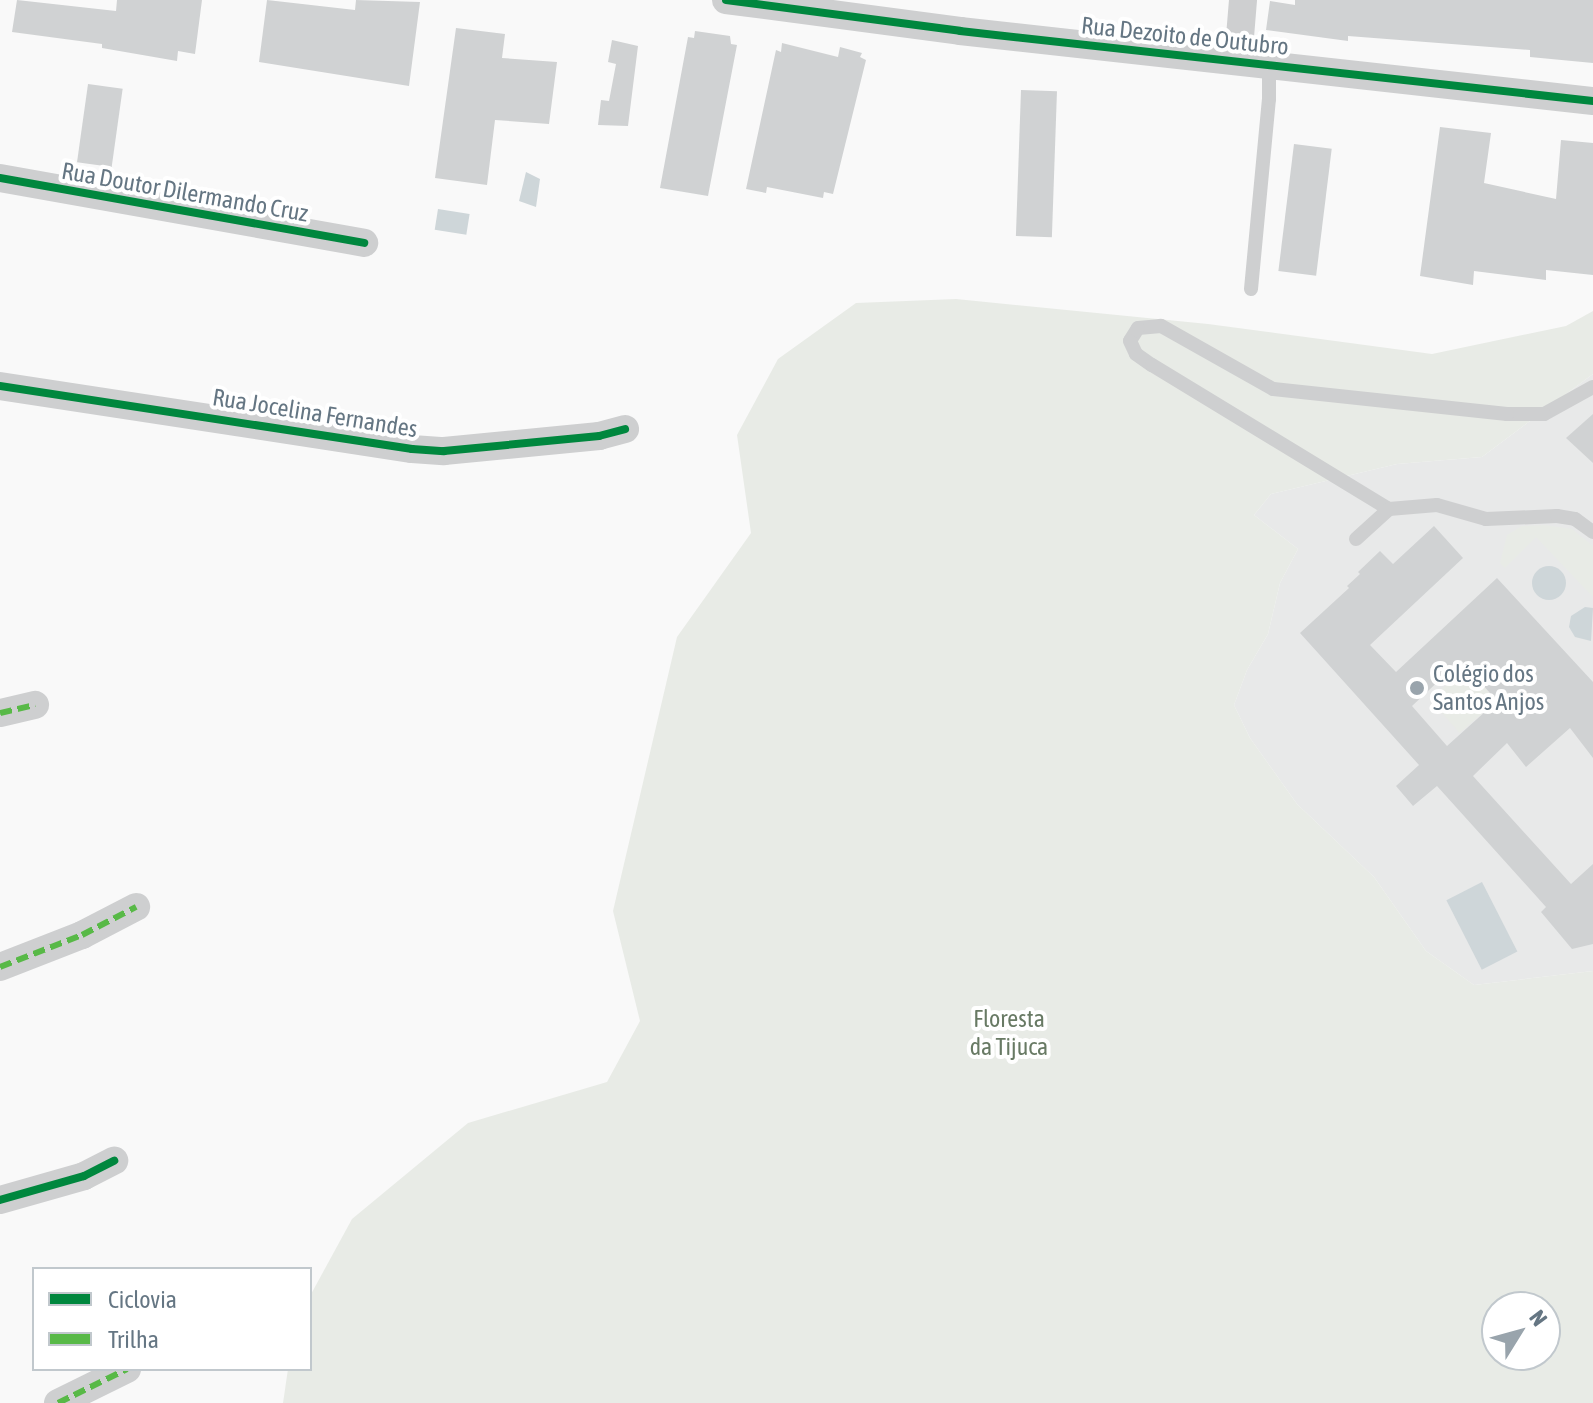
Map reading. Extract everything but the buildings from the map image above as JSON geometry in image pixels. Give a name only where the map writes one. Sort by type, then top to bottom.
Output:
[{"type":"street","name":"Rua Dezoito de Outubro","points":[[726,0],[960,31],[1593,101]]},
{"type":"street","points":[[1238,61],[1243,0]]},
{"type":"street","name":"Rua Doutor Dilermando Cruz","points":[[0,178],[364,243]]},
{"type":"street","name":"Rua Jocelina Fernandes","points":[[0,386],[412,449],[444,451],[599,436],[625,429]]},
{"type":"street","points":[[0,713],[35,705]]},
{"type":"street","points":[[0,967],[82,935],[136,907]]},
{"type":"street","points":[[0,1200],[84,1176],[114,1161]]},
{"type":"street","points":[[58,1403],[123,1371]]},
{"type":"lane","points":[[1251,289],[1269,99],[1269,65]]},
{"type":"lane","points":[[1593,387],[1557,409],[1531,415],[1273,389],[1161,326],[1149,324],[1131,334],[1136,354],[1152,365],[1389,509],[1437,505],[1486,519],[1557,516],[1575,519],[1593,532]]},
{"type":"lane","points":[[1356,539],[1389,509]]},
{"type":"shaded area","points":[[526,172],[540,179],[536,207],[519,201]]},
{"type":"shaded area","points":[[438,209],[470,214],[466,235],[435,230]]},
{"type":"shaded area","name":"Colégio dos Santos Anjos","points":[[1593,374],[1593,971],[1474,985],[1426,951],[1374,877],[1297,804],[1250,738],[1234,705],[1247,670],[1268,634],[1280,583],[1298,549],[1254,515],[1271,494],[1397,464],[1482,457]]},
{"type":"shaded area","points":[[1549,566],[1561,571],[1566,583],[1561,595],[1549,600],[1537,595],[1532,583],[1537,571]]},
{"type":"shaded area","points":[[1585,607],[1593,608],[1591,641],[1575,637],[1569,627],[1571,616]]},
{"type":"shaded area","points":[[1482,882],[1517,951],[1482,970],[1446,900]]},
{"type":"green space","name":"Floresta da Tijuca","points":[[956,299],[1208,324],[1432,354],[1566,326],[1593,311],[1593,374],[1482,457],[1397,464],[1271,494],[1254,515],[1298,549],[1280,583],[1268,634],[1247,670],[1234,705],[1250,738],[1297,804],[1374,877],[1426,951],[1474,985],[1593,971],[1593,1403],[283,1403],[288,1371],[312,1371],[312,1292],[352,1219],[468,1123],[607,1082],[640,1021],[613,911],[677,637],[751,533],[737,435],[778,359],[856,303]]},
{"type":"green space","points":[[1522,526],[1572,529],[1593,546],[1593,597],[1536,537],[1505,568],[1500,563],[1507,535]]},
{"type":"green space","points":[[1467,667],[1497,701],[1460,733],[1430,699]]},
{"type":"marked path","points":[[0,713],[35,705]]},
{"type":"marked path","points":[[0,967],[82,935],[136,907]]},
{"type":"marked path","points":[[58,1403],[123,1371]]},
{"type":"cycle path","points":[[726,0],[960,31],[1593,101]]},
{"type":"cycle path","points":[[0,178],[364,243]]},
{"type":"cycle path","points":[[0,386],[412,449],[444,451],[599,436],[625,429]]},
{"type":"cycle path","points":[[0,1200],[84,1176],[114,1161]]},
{"type":"place","name":"Colégio dos Santos Anjos","points":[[1417,688]]}]
